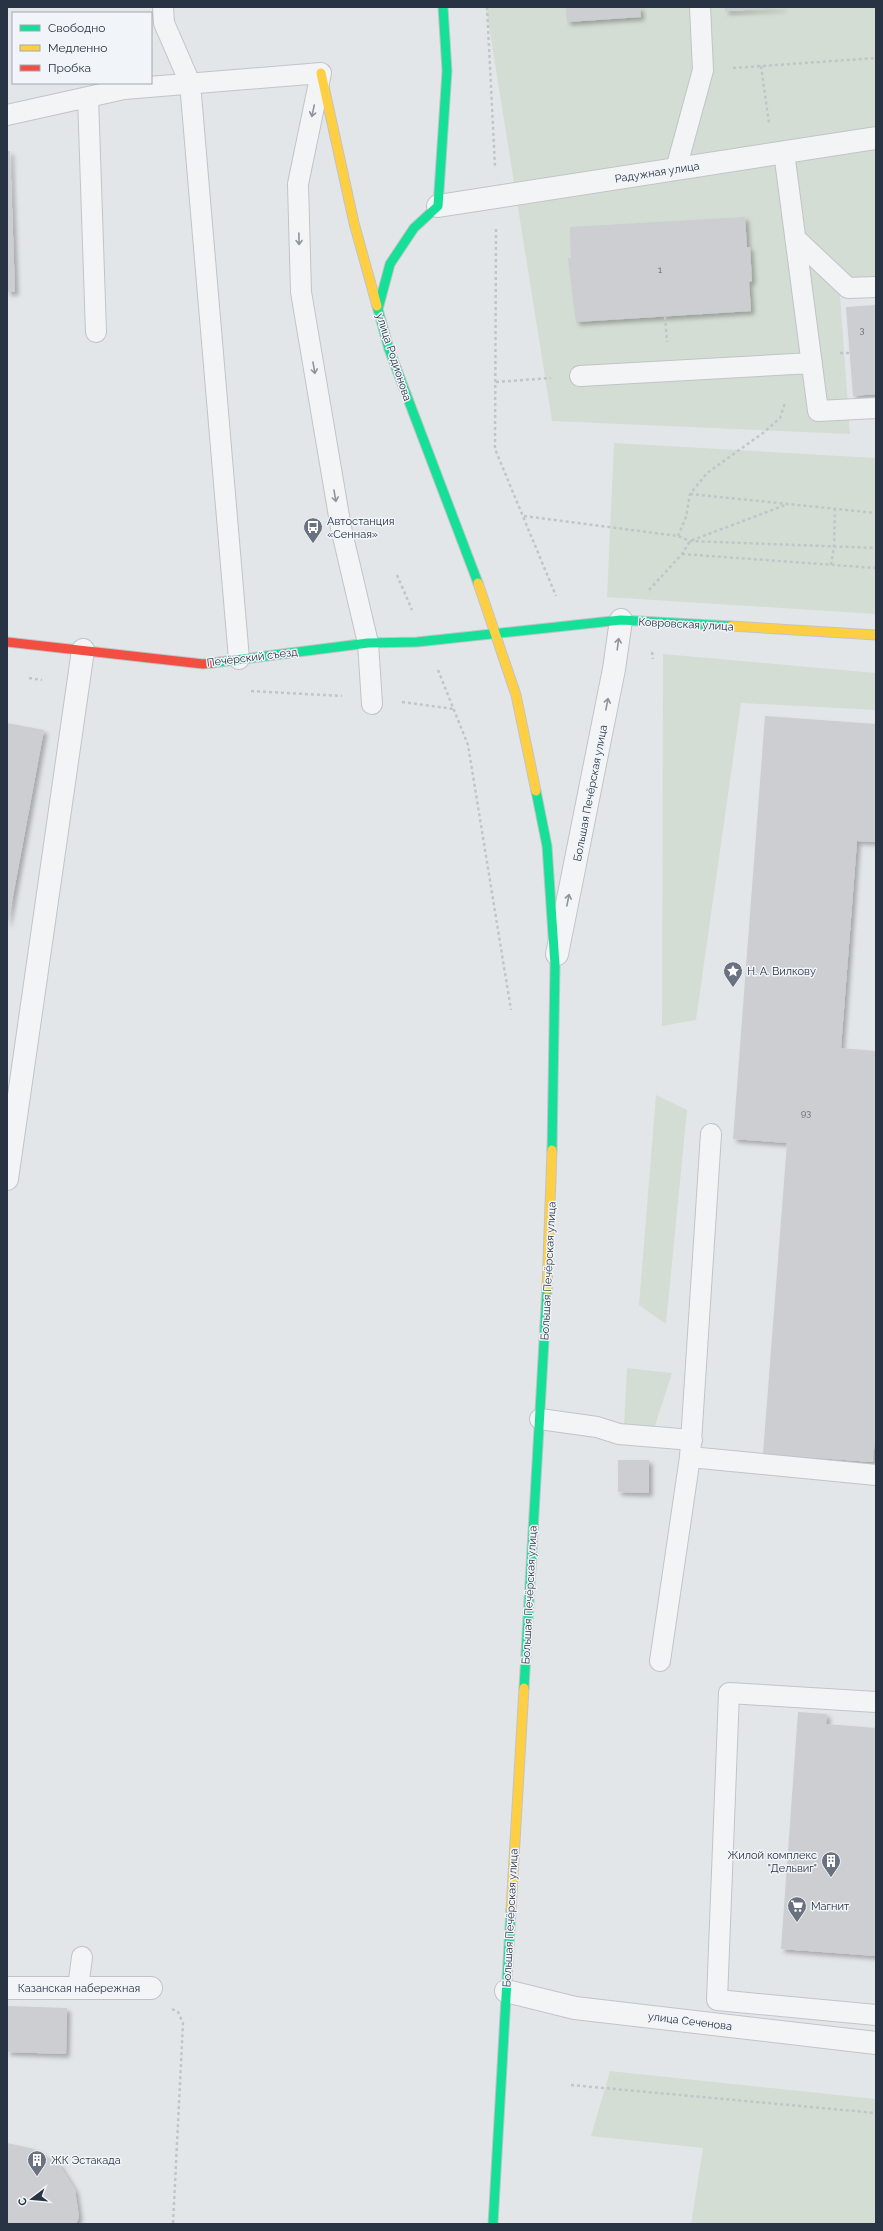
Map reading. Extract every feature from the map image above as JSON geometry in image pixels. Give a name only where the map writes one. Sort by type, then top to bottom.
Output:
[{"type":"main road","points":[[378,310],[390,264],[414,228],[438,206],[447,71],[444,7]]},
{"type":"main road","name":"улица Родионова","points":[[321,73],[354,223],[389,349],[437,478],[469,555],[496,633]]},
{"type":"main road","name":"Ковровская улица","points":[[496,633],[621,620],[876,635]]},
{"type":"main road","name":"Печёрский съезд","points":[[7,642],[203,664],[368,643],[417,642],[496,633]]},
{"type":"main road","name":"Большая Печёрская улица","points":[[493,2224],[550,1225],[555,966],[547,846],[516,694],[496,633]]},
{"type":"street","name":"Радужная улица","points":[[438,206],[876,138]]},
{"type":"street","name":"Большая Печёрская улица","points":[[555,966],[614,669],[621,620]]},
{"type":"street","points":[[7,1179],[84,650]]},
{"type":"street","name":"Казанская набережная","points":[[7,1988],[151,1988]]},
{"type":"street","name":"улица Сеченова","points":[[506,1991],[575,2008],[876,2043]]},
{"type":"lane","points":[[163,7],[164,23],[190,83],[239,659]]},
{"type":"lane","points":[[676,169],[703,70],[700,7]]},
{"type":"lane","points":[[7,115],[124,89],[321,73],[298,184],[300,292],[341,528],[368,643],[371,701]]},
{"type":"lane","points":[[88,97],[96,332]]},
{"type":"lane","points":[[779,153],[796,239],[818,410],[876,408]]},
{"type":"lane","points":[[796,239],[848,288],[876,288]]},
{"type":"lane","points":[[580,376],[812,363]]},
{"type":"lane","points":[[660,1661],[691,1448],[711,1134]]},
{"type":"lane","points":[[540,1419],[597,1427],[619,1434],[691,1448],[876,1475]]},
{"type":"lane","points":[[876,1702],[729,1692],[716,2000],[876,2015]]},
{"type":"lane","points":[[78,1988],[82,1957]]},
{"type":"path","points":[[487,7],[497,197],[495,450],[558,603]]},
{"type":"path","points":[[703,70],[876,58]]},
{"type":"path","points":[[761,66],[779,153]]},
{"type":"path","points":[[678,536],[686,517],[690,494],[707,473],[753,442],[780,418],[788,397],[785,364]]},
{"type":"path","points":[[496,382],[580,376]]},
{"type":"path","points":[[690,494],[876,513]]},
{"type":"path","points":[[646,594],[682,554],[690,541],[788,504]]},
{"type":"path","points":[[831,565],[834,546],[835,509]]},
{"type":"path","points":[[523,516],[678,536],[690,541],[876,548]]},
{"type":"path","points":[[682,554],[876,568]]},
{"type":"path","points":[[371,701],[454,709],[468,745],[511,1010]]},
{"type":"path","points":[[173,2224],[183,2023]]},
{"type":"path","points":[[571,2085],[876,2113]]},
{"type":"shaded area","points":[[486,7],[876,7],[876,280],[839,281],[850,434],[552,421]]},
{"type":"shaded area","points":[[614,443],[876,458],[876,614],[607,597]]},
{"type":"shaded area","points":[[663,654],[876,673],[876,710],[741,703],[696,1020],[662,1026]]},
{"type":"shaded area","points":[[656,1095],[687,1110],[666,1324],[639,1305]]},
{"type":"shaded area","points":[[627,1368],[672,1373],[653,1432],[624,1427]]},
{"type":"shaded area","points":[[610,2071],[876,2099],[876,2224],[691,2224],[703,2148],[591,2136]]},
{"type":"building","points":[[566,7],[640,7],[641,17],[567,22]]},
{"type":"building","points":[[725,7],[783,7],[783,8],[725,11]]},
{"type":"building","points":[[7,151],[10,151],[15,292],[7,292]]},
{"type":"building","points":[[745,217],[747,247],[750,247],[752,281],[749,282],[751,311],[576,322],[568,258],[571,258],[570,227]]},
{"type":"building","points":[[876,305],[876,394],[853,396],[846,307]]},
{"type":"building","points":[[765,716],[876,724],[876,842],[857,841],[841,1048],[876,1051],[876,1424],[873,1462],[763,1454],[787,1143],[733,1139]]},
{"type":"building","points":[[7,723],[44,730],[8,923],[7,923]]},
{"type":"building","points":[[618,1460],[649,1460],[649,1493],[618,1492]]},
{"type":"building","name":"Жилой комплекс \"Дельвиг\"","points":[[798,1712],[827,1714],[826,1724],[876,1728],[876,1956],[781,1949]]},
{"type":"building","points":[[7,2006],[67,2008],[66,2054],[7,2052]]},
{"type":"building","name":"ЖК Эстакада","points":[[7,2143],[34,2149],[59,2164],[75,2190],[79,2217],[76,2224],[7,2224]]},
{"type":"traffic: fast","points":[[378,309],[390,264],[414,228],[438,206],[447,71],[443,7]]},
{"type":"traffic: fast","points":[[377,306],[389,349],[478,583]]},
{"type":"traffic: fast","points":[[212,663],[368,643],[417,642],[621,620],[731,626]]},
{"type":"traffic: fast","points":[[536,791],[547,846],[555,965],[552,1150]]},
{"type":"traffic: fast","points":[[524,1688],[547,1289]]},
{"type":"traffic: fast","points":[[493,2224],[511,1910]]},
{"type":"traffic: slow","points":[[321,73],[354,223],[377,306]]},
{"type":"traffic: slow","points":[[478,583],[516,695],[536,791]]},
{"type":"traffic: slow","points":[[731,626],[876,635]]},
{"type":"traffic: slow","points":[[547,1289],[552,1150]]},
{"type":"traffic: slow","points":[[511,1910],[524,1688]]},
{"type":"traffic: jam","points":[[7,642],[203,664],[212,663]]},
{"type":"place","name":"Автостанция «Сенная»","points":[[313,544]]},
{"type":"place","name":"Н. А. Вилкову","points":[[733,988]]},
{"type":"place","name":"Жилой комплекс \"Дельвиг\"","points":[[831,1878]]},
{"type":"place","name":"Магнит","points":[[797,1923]]},
{"type":"place","name":"ЖК Эстакада","points":[[37,2177]]}]
